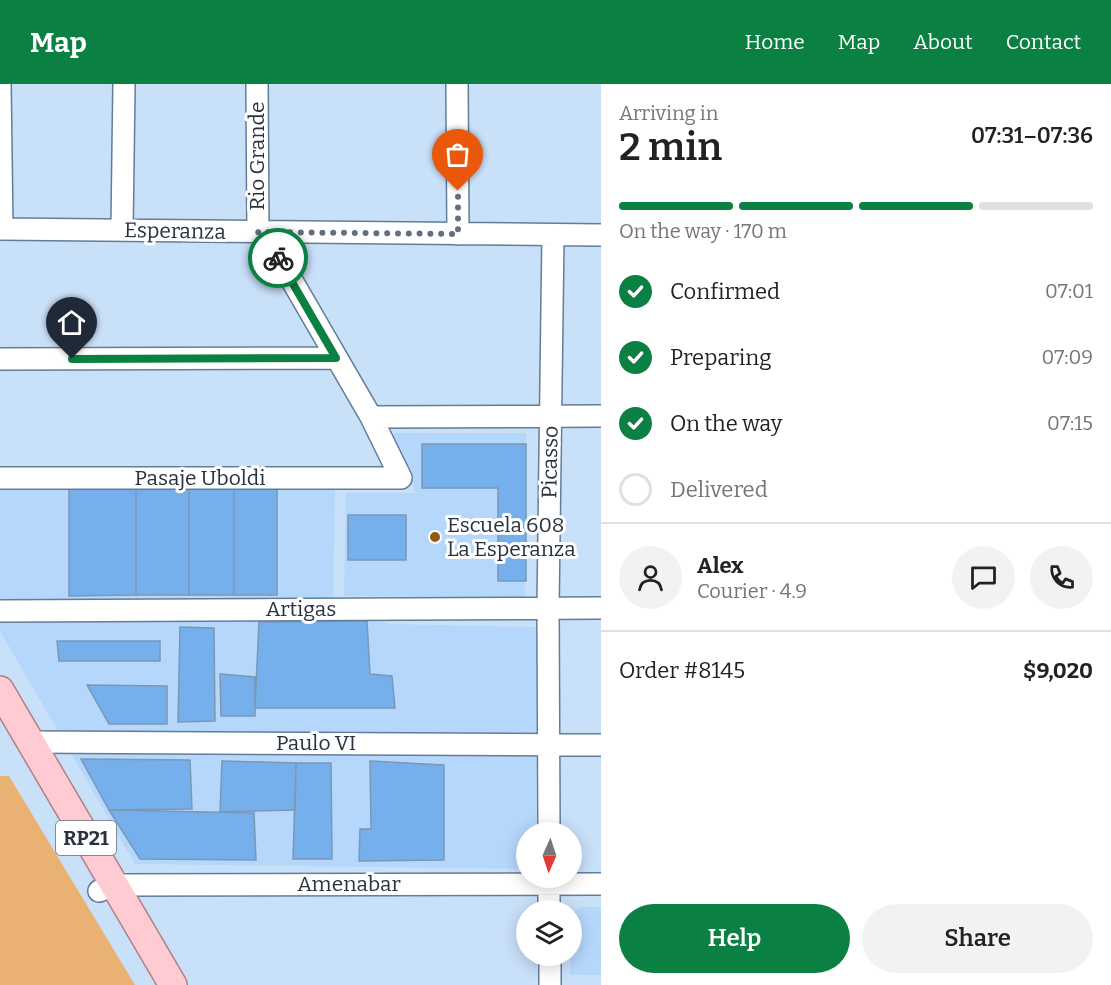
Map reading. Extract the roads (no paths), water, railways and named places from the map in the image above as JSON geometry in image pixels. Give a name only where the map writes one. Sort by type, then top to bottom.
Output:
[{"type":"main road","name":"RP21","points":[[0,690],[30,742],[106,888],[152,985]]},
{"type":"main road","name":"RP21","points":[[0,723],[106,888],[173,985]]},
{"type":"street","points":[[0,84],[1,229]]},
{"type":"street","points":[[122,230],[124,84]]},
{"type":"street","name":"Rio Grande","points":[[257,84],[258,232],[276,253],[371,417],[400,478]]},
{"type":"street","points":[[457,84],[458,234]]},
{"type":"street","name":"Esperanza","points":[[1,229],[601,235]]},
{"type":"street","name":"Picasso","points":[[549,822],[548,607],[553,235]]},
{"type":"street","points":[[0,359],[336,358]]},
{"type":"street","points":[[371,417],[601,416]]},
{"type":"street","name":"Pasaje Uboldi","points":[[0,478],[400,478]]},
{"type":"street","name":"Artigas","points":[[0,611],[601,608]]},
{"type":"street","name":"Paulo VI","points":[[30,742],[601,745]]},
{"type":"street","name":"Amenabar","points":[[106,888],[516,882]]},
{"type":"street","name":"Amenabar","points":[[582,883],[601,884]]},
{"type":"street","points":[[550,966],[550,985]]},
{"type":"place","name":"Escuela 608 La Esperanza","points":[[435,537]]}]
